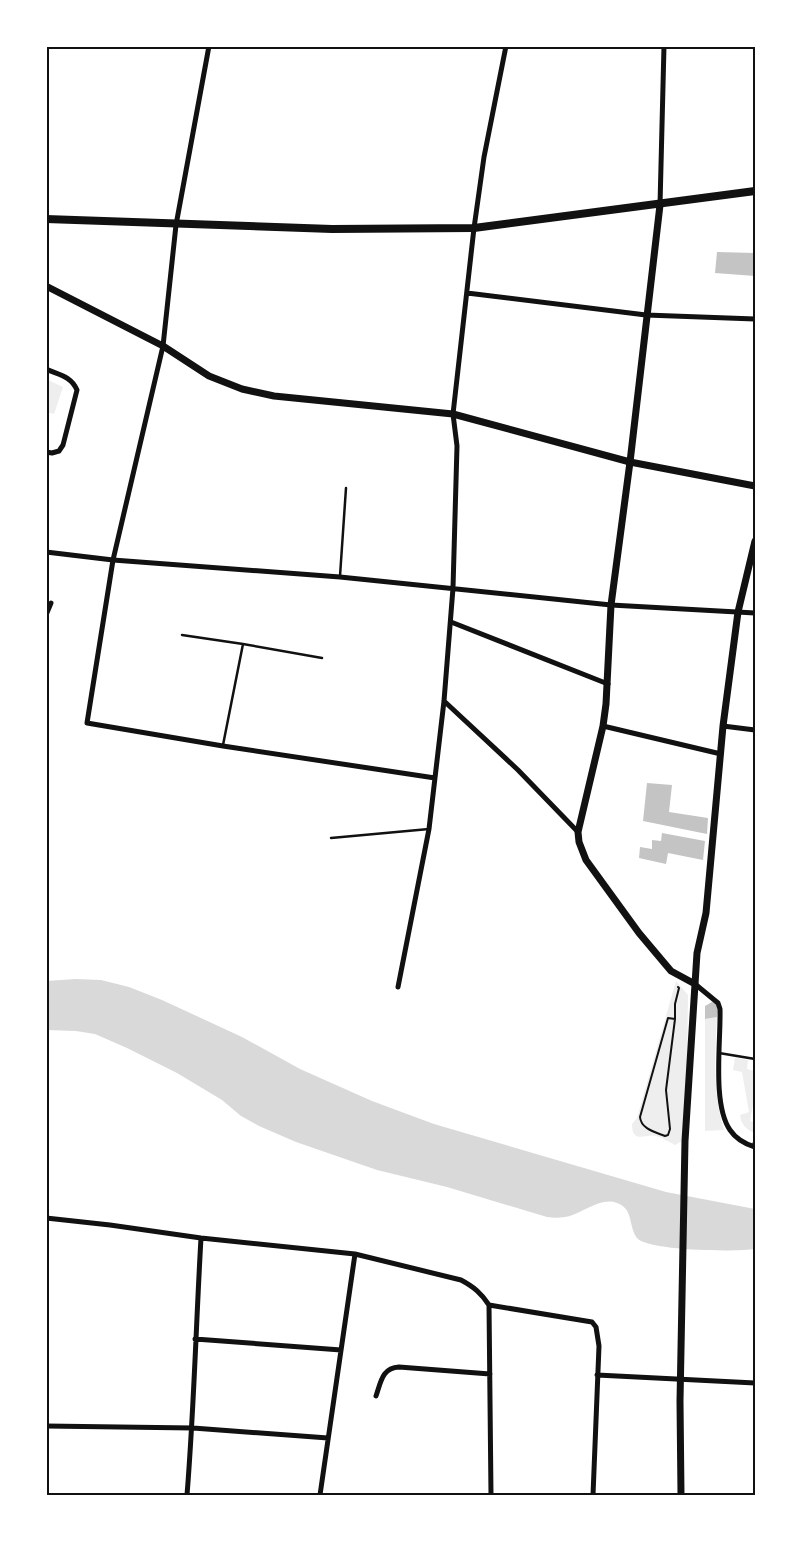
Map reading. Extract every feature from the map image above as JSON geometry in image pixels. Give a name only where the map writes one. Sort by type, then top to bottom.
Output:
[{"type":"main road","points":[[46,219],[332,229],[474,228],[755,191]]},
{"type":"street","points":[[209,46],[176,225],[163,346],[112,560],[87,723],[222,746],[435,778]]},
{"type":"street","points":[[398,987],[428,828],[444,701],[453,588],[457,446],[453,414],[484,157],[506,46]]},
{"type":"street","points":[[664,46],[660,204],[630,462],[611,605],[608,684],[603,726],[578,832],[579,842],[586,860],[638,933],[671,971],[695,984],[718,1003],[720,1009],[718,1072],[723,1118],[730,1132],[742,1143],[754,1146]]},
{"type":"street","points":[[46,286],[163,346],[209,376],[242,389],[274,396],[453,414],[630,462],[755,486]]},
{"type":"street","points":[[467,292],[646,315],[755,319]]},
{"type":"street","points":[[46,369],[74,382],[76,390],[63,445],[59,450],[46,452]]},
{"type":"street","points":[[681,1495],[680,1400],[685,1141],[697,953],[706,912],[723,726],[738,612],[755,541]]},
{"type":"street","points":[[46,552],[112,560],[340,577],[611,605],[755,613]]},
{"type":"street","points":[[46,615],[51,603]]},
{"type":"street","points":[[451,622],[608,684]]},
{"type":"street","points":[[444,701],[518,770],[578,832]]},
{"type":"street","points":[[603,726],[721,754]]},
{"type":"street","points":[[723,726],[755,730]]},
{"type":"street","points":[[46,1218],[201,1238],[355,1254],[461,1280],[473,1286],[482,1294],[489,1305],[491,1495]]},
{"type":"street","points":[[187,1495],[193,1428],[195,1340],[201,1238]]},
{"type":"street","points":[[320,1495],[355,1254]]},
{"type":"street","points":[[489,1305],[592,1322],[596,1327],[598,1336],[593,1495]]},
{"type":"street","points":[[195,1340],[340,1350]]},
{"type":"street","points":[[376,1396],[385,1372],[392,1367],[490,1374]]},
{"type":"street","points":[[597,1375],[755,1382]]},
{"type":"street","points":[[46,1426],[193,1428],[328,1438]]},
{"type":"lane","points":[[340,577],[346,488]]},
{"type":"lane","points":[[182,635],[322,658]]},
{"type":"lane","points":[[222,746],[243,644]]},
{"type":"lane","points":[[331,838],[428,828]]},
{"type":"lane","points":[[719,1053],[755,1059]]},
{"type":"lane","points":[[754,1146],[755,1139]]},
{"type":"path","points":[[671,971],[679,988],[675,1004],[675,1019],[666,1090],[670,1129],[668,1135],[665,1136],[644,1127],[640,1121],[668,1018],[675,1019]]},
{"type":"shaded area","points":[[46,379],[63,387],[54,414],[46,412]]},
{"type":"shaded area","points":[[101,980],[129,987],[162,1000],[242,1037],[300,1069],[372,1101],[434,1124],[666,1192],[755,1209],[755,1249],[693,1250],[657,1246],[637,1238],[626,1209],[617,1203],[599,1203],[567,1217],[547,1217],[447,1187],[377,1170],[296,1142],[241,1116],[222,1100],[177,1073],[127,1048],[95,1034],[46,1030],[46,981]]},
{"type":"shaded area","points":[[676,981],[688,995],[686,1139],[675,1145],[652,1135],[637,1136],[634,1134],[632,1124],[637,1118]]},
{"type":"shaded area","points":[[717,1017],[716,1087],[724,1130],[705,1131],[705,1019]]},
{"type":"shaded area","points":[[735,1058],[748,1060],[747,1069],[754,1071],[755,1069],[755,1094],[750,1121],[755,1122],[755,1133],[744,1126],[740,1115],[749,1112],[742,1072],[733,1070]]},
{"type":"building","points":[[717,252],[755,253],[755,276],[715,273]]},
{"type":"building","points":[[647,783],[672,785],[669,812],[708,818],[707,834],[643,821]]},
{"type":"building","points":[[662,833],[705,841],[703,860],[668,853],[666,864],[639,858],[640,847],[652,849],[652,840],[661,841]]},
{"type":"building","points":[[712,1002],[718,1006],[717,1017],[705,1019],[705,1006]]}]
